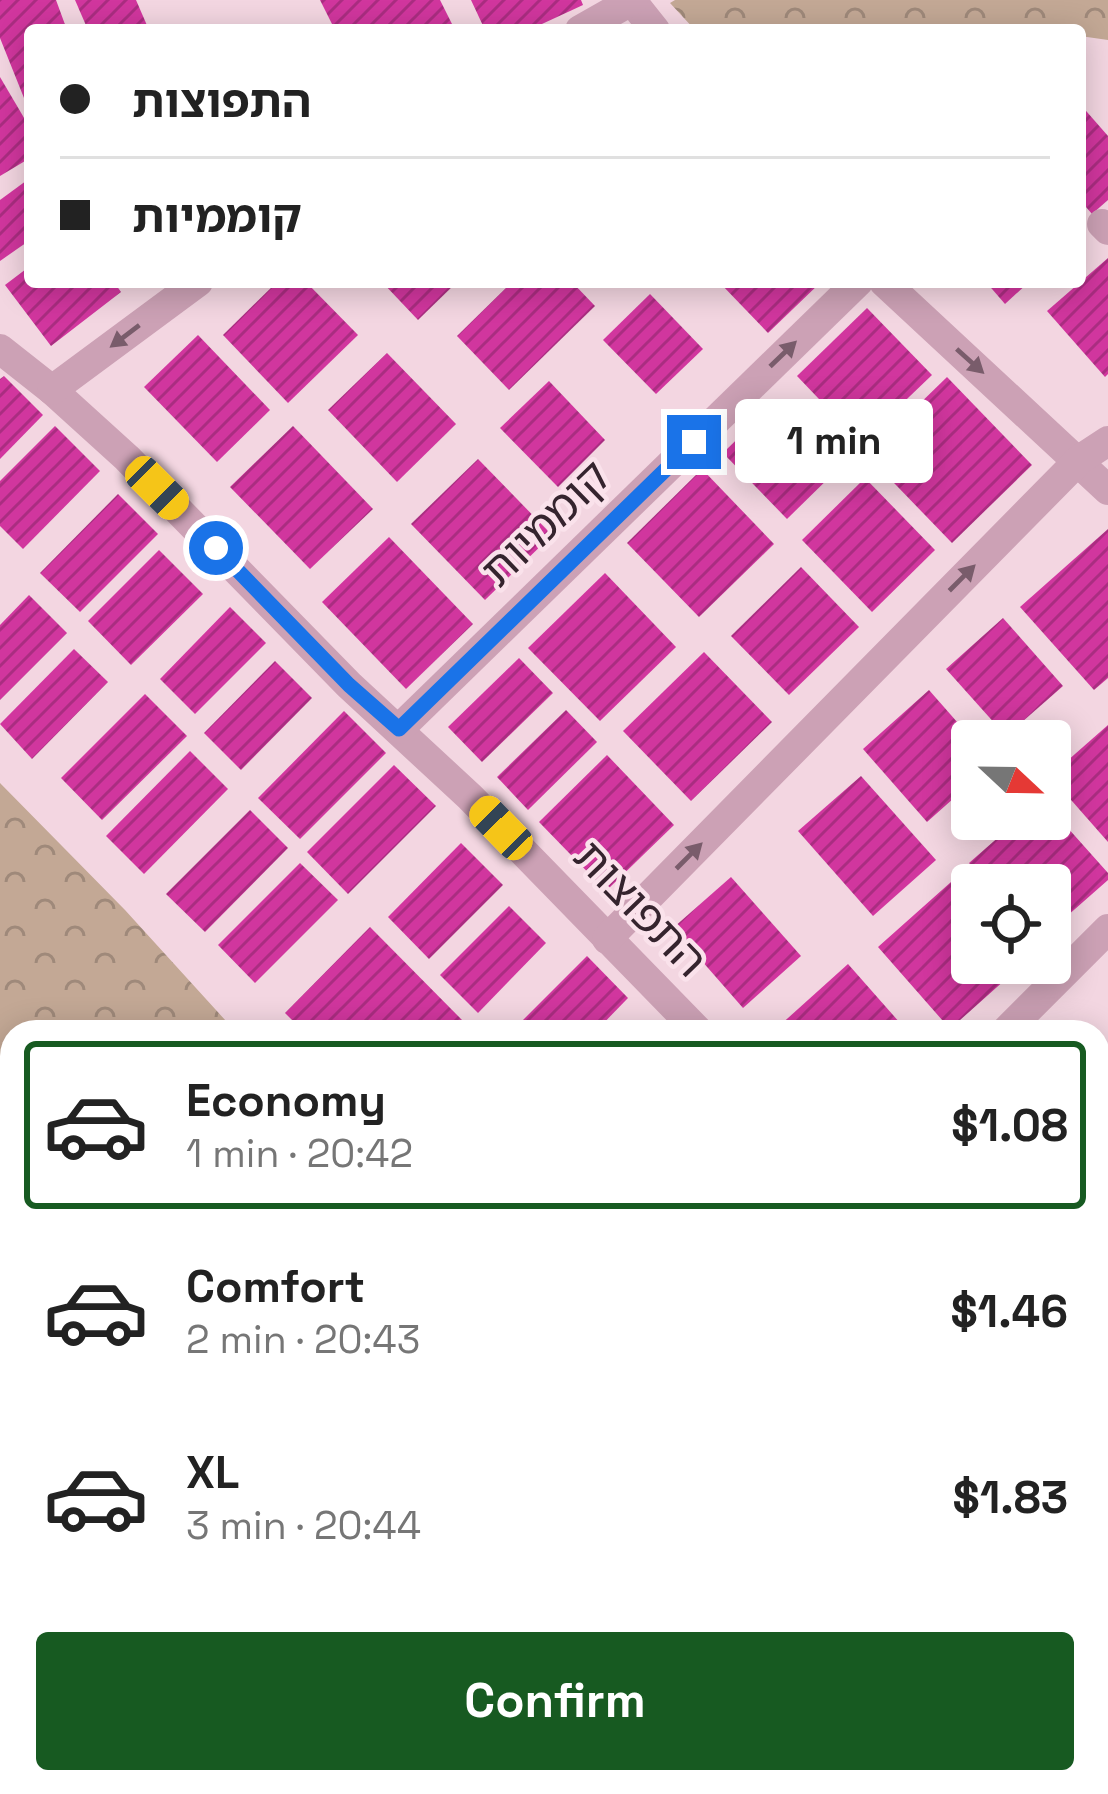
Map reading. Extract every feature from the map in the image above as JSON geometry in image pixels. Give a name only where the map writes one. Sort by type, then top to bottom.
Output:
[{"type":"street","points":[[590,24],[632,0],[650,24]]},
{"type":"street","points":[[52,391],[190,288]]},
{"type":"street","name":"קוממיות","points":[[399,729],[852,288]]},
{"type":"street","points":[[891,288],[1108,490]]},
{"type":"street","name":"התפוצות","points":[[0,349],[127,458],[349,685],[470,796],[687,1020]]},
{"type":"street","points":[[607,939],[1079,460],[1108,441]]},
{"type":"street","points":[[1017,1020],[1108,929]]},
{"type":"green space","points":[[1108,0],[1108,40],[1086,37],[1086,24],[689,24],[670,3]]},
{"type":"green space","points":[[0,783],[225,1020],[0,1020]]},
{"type":"building","points":[[0,0],[56,0],[65,24],[24,24],[24,98],[0,38]]},
{"type":"building","points":[[75,0],[136,0],[146,24],[85,24]]},
{"type":"building","points":[[320,0],[440,0],[452,24],[332,24]]},
{"type":"building","points":[[471,0],[581,0],[583,5],[542,24],[482,24]]},
{"type":"building","points":[[0,77],[24,118],[24,162],[0,176]]},
{"type":"building","points":[[1086,111],[1108,136],[1108,200],[1092,214],[1086,207]]},
{"type":"building","points":[[24,182],[24,244],[0,261],[0,200]]},
{"type":"building","points":[[1108,258],[1105,377],[1047,311],[1073,288],[1086,288],[1086,277]]},
{"type":"building","points":[[24,271],[24,288],[118,288],[121,292],[51,346],[5,285]]},
{"type":"building","points":[[271,288],[312,288],[358,335],[288,403],[223,335]]},
{"type":"building","points":[[388,288],[451,288],[418,320]]},
{"type":"building","points":[[506,288],[578,288],[595,306],[509,390],[457,336]]},
{"type":"building","points":[[725,288],[815,288],[768,333]]},
{"type":"building","points":[[991,288],[1022,288],[1005,304]]},
{"type":"building","points":[[650,294],[703,349],[656,394],[603,340]]},
{"type":"building","points":[[867,308],[932,375],[861,443],[797,376]]},
{"type":"building","points":[[198,335],[270,410],[217,462],[144,387]]},
{"type":"building","points":[[387,353],[456,424],[397,482],[328,410]]},
{"type":"building","points":[[4,376],[43,415],[0,459],[0,379]]},
{"type":"building","points":[[947,377],[1032,465],[952,543],[867,455]]},
{"type":"building","points":[[549,381],[605,440],[558,487],[500,428]]},
{"type":"building","points":[[775,402],[839,468],[787,519],[723,453]]},
{"type":"building","points":[[55,426],[100,471],[23,549],[0,526],[0,481]]},
{"type":"building","points":[[293,426],[373,509],[310,569],[230,487]]},
{"type":"building","points":[[478,459],[552,535],[485,600],[411,524]]},
{"type":"building","points":[[702,469],[774,544],[699,617],[627,543]]},
{"type":"building","points":[[865,478],[935,550],[872,612],[802,540]]},
{"type":"building","points":[[118,494],[158,534],[80,612],[40,573]]},
{"type":"building","points":[[1108,529],[1108,678],[1094,690],[1020,607]]},
{"type":"building","points":[[389,537],[473,624],[406,689],[322,602]]},
{"type":"building","points":[[159,550],[203,594],[131,665],[88,621]]},
{"type":"building","points":[[801,567],[859,627],[789,695],[731,636]]},
{"type":"building","points":[[605,573],[676,647],[600,721],[528,648]]},
{"type":"building","points":[[29,595],[67,633],[0,700],[0,625]]},
{"type":"building","points":[[230,607],[266,643],[195,714],[160,679]]},
{"type":"building","points":[[1003,618],[1063,686],[1024,720],[992,720],[946,669]]},
{"type":"building","points":[[74,649],[108,682],[32,759],[0,724]]},
{"type":"building","points":[[704,652],[772,722],[691,801],[623,731]]},
{"type":"building","points":[[519,658],[553,693],[482,762],[448,727]]},
{"type":"building","points":[[275,661],[312,698],[241,770],[204,733]]},
{"type":"building","points":[[929,690],[955,720],[951,720],[951,801],[927,822],[863,749]]},
{"type":"building","points":[[145,694],[187,736],[102,820],[61,778]]},
{"type":"building","points":[[566,710],[597,742],[528,810],[497,777]]},
{"type":"building","points":[[344,711],[386,753],[300,839],[258,798]]},
{"type":"building","points":[[1108,725],[1108,842],[1071,800],[1071,758]]},
{"type":"building","points":[[190,751],[228,789],[144,874],[106,836]]},
{"type":"building","points":[[607,755],[674,825],[606,891],[539,822]]},
{"type":"building","points":[[394,765],[436,806],[348,894],[307,852]]},
{"type":"building","points":[[861,776],[936,860],[873,916],[798,831]]},
{"type":"building","points":[[250,810],[288,848],[205,932],[166,894]]},
{"type":"building","points":[[1071,832],[1108,873],[1108,880],[1071,913],[1071,864],[969,863],[995,840],[1071,840]]},
{"type":"building","points":[[461,843],[503,885],[429,959],[388,917]]},
{"type":"building","points":[[300,863],[338,900],[255,983],[218,945]]},
{"type":"building","points":[[731,877],[801,956],[743,1008],[673,928]]},
{"type":"building","points":[[951,882],[951,984],[1000,984],[960,1020],[942,1020],[878,947]]},
{"type":"building","points":[[509,906],[546,943],[478,1013],[440,975]]},
{"type":"building","points":[[370,927],[462,1020],[292,1020],[285,1013]]},
{"type":"building","points":[[587,956],[628,998],[607,1020],[523,1020]]},
{"type":"building","points":[[848,964],[897,1020],[786,1020]]},
{"type":"route","points":[[216,548],[349,685],[399,729],[694,442]]}]
